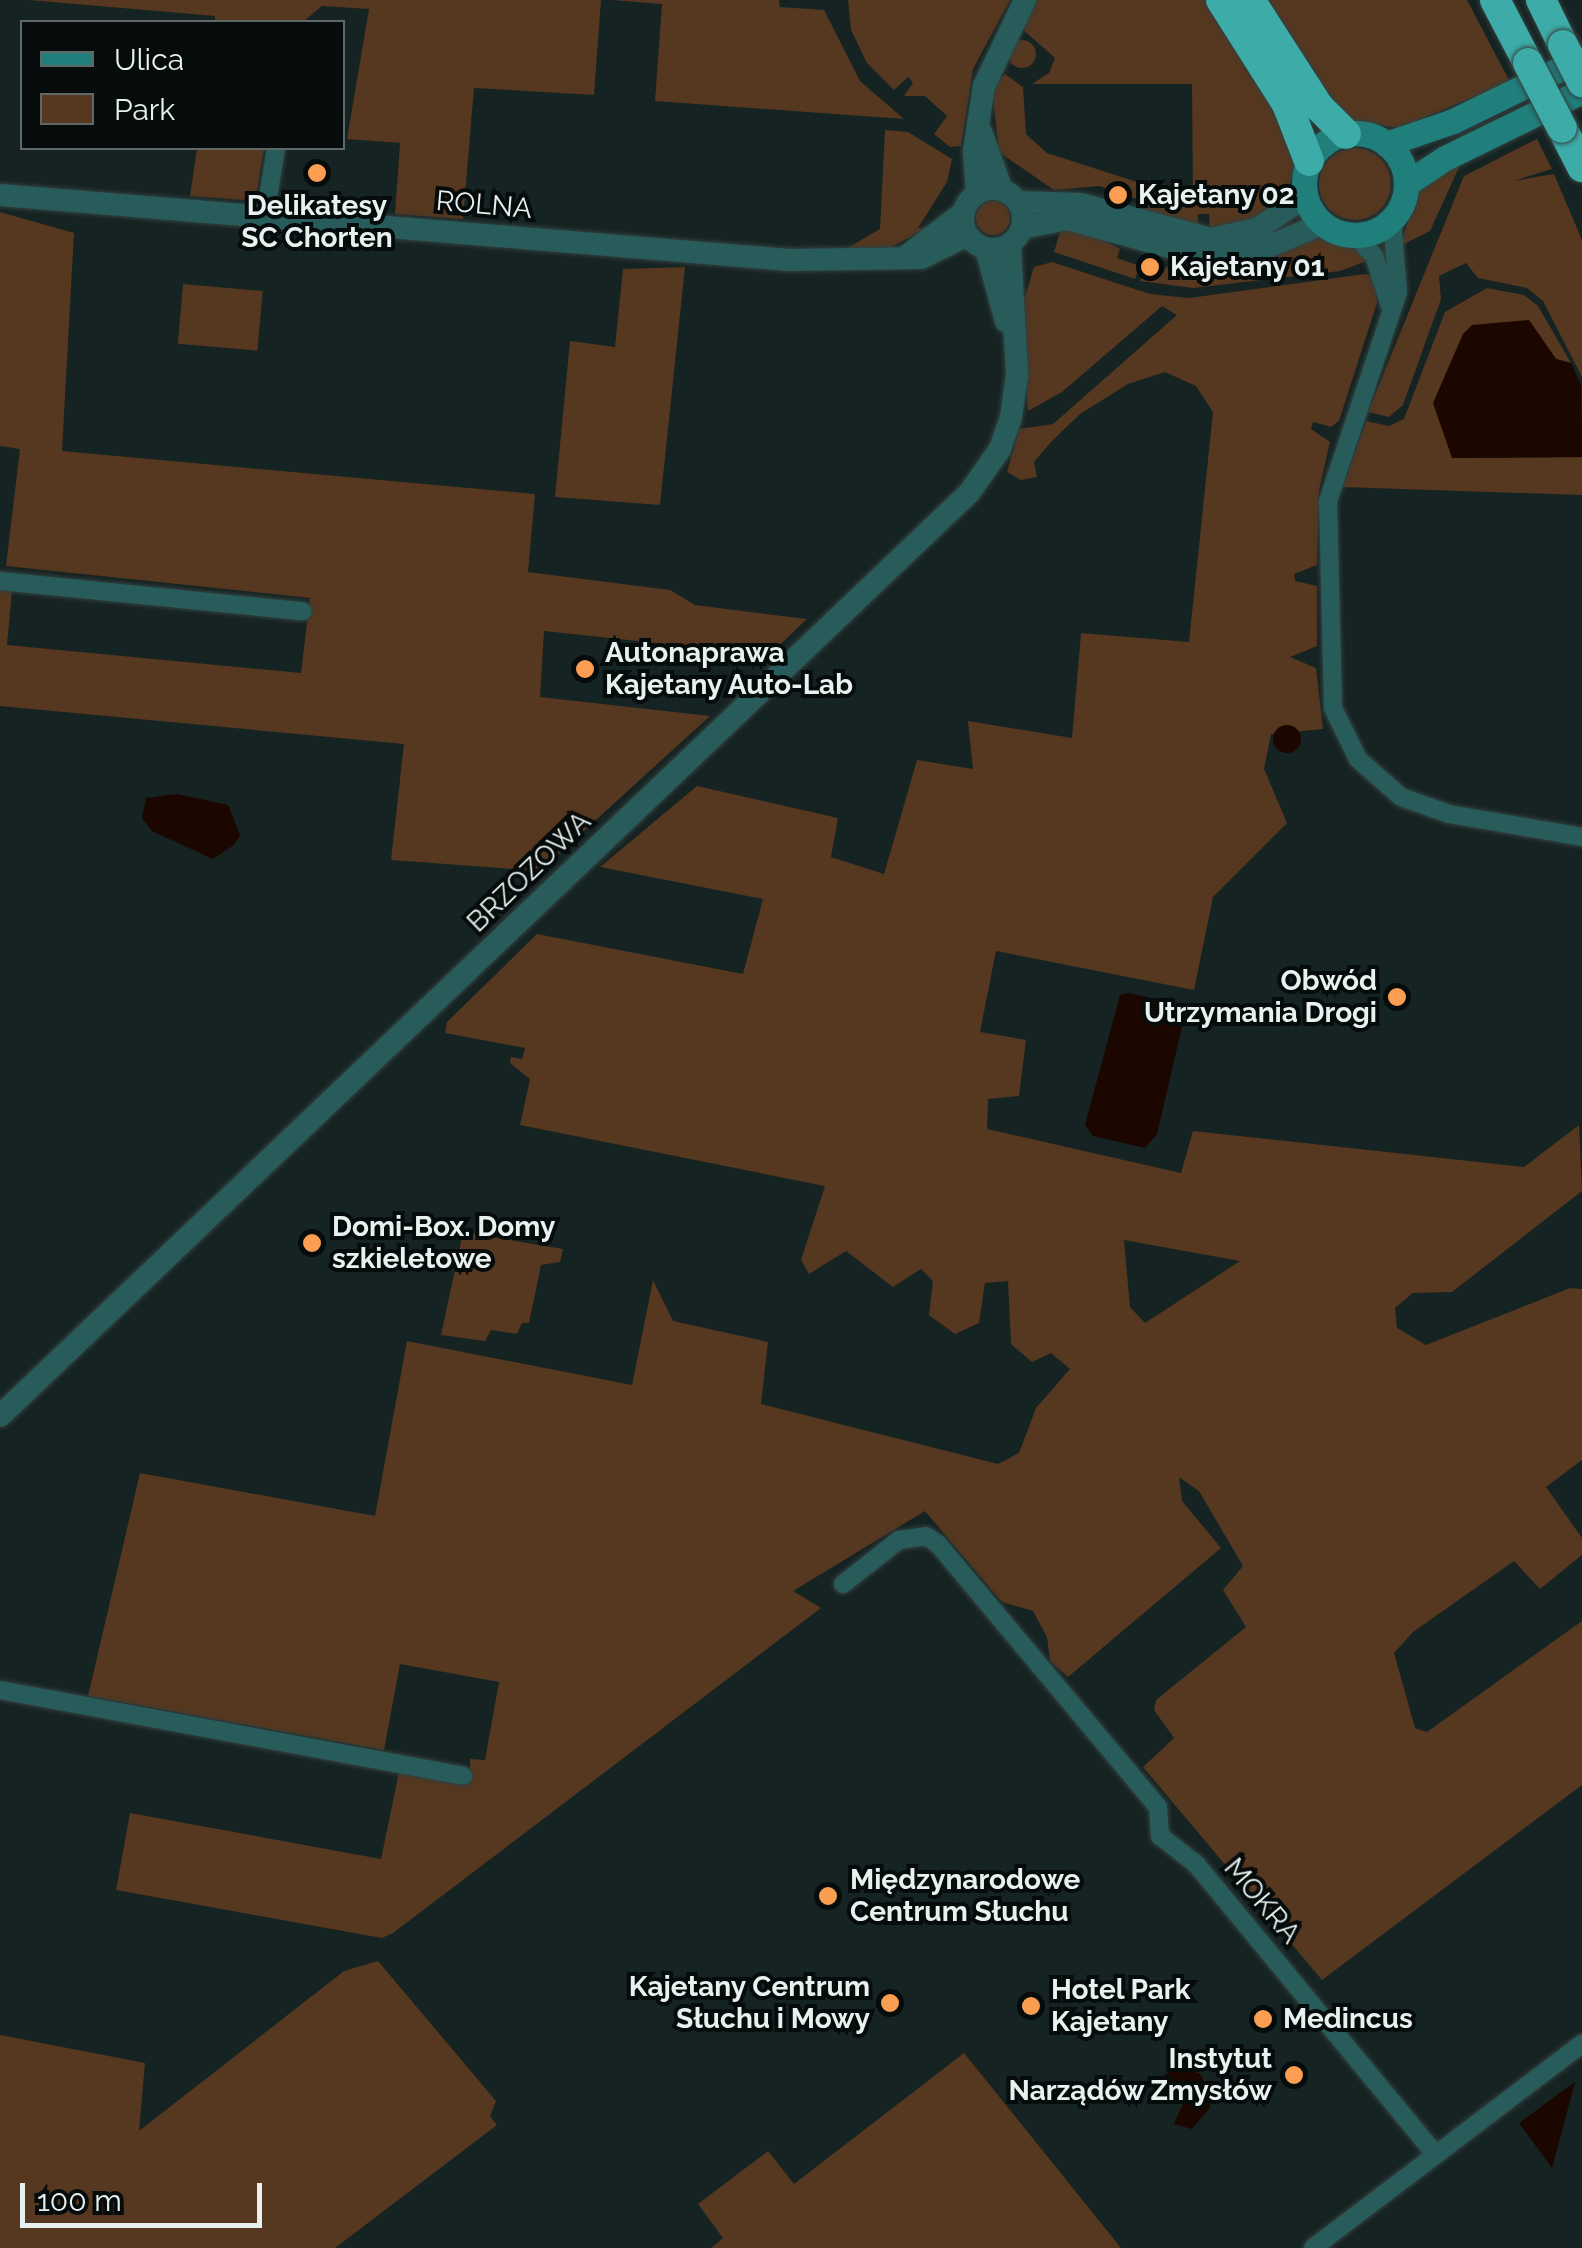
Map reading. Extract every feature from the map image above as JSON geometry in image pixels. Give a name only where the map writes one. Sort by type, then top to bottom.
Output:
[{"type":"highway","points":[[1221,0],[1287,104],[1310,161]]},
{"type":"highway","points":[[1250,0],[1319,107],[1346,134]]},
{"type":"highway","points":[[1495,0],[1582,167]]},
{"type":"highway","points":[[1541,0],[1573,52],[1582,82]]},
{"type":"main road","points":[[1573,52],[1453,121],[1386,144],[1346,134],[1324,144],[1310,161],[1305,197],[1322,224],[1354,235],[1392,219],[1406,184],[1445,158],[1582,92]]},
{"type":"main road","points":[[1386,144],[1399,159],[1406,184]]},
{"type":"street","points":[[988,227],[974,151],[981,132],[989,70],[1025,0]]},
{"type":"street","points":[[981,132],[1010,196]]},
{"type":"street","points":[[265,216],[276,150]]},
{"type":"street","name":"ROLNA","points":[[0,195],[770,259],[904,258],[988,227],[1067,219],[1210,258],[1267,247],[1322,224]]},
{"type":"street","points":[[1010,196],[1080,204],[1211,240],[1257,229],[1305,197]]},
{"type":"street","points":[[988,227],[1010,196]]},
{"type":"street","points":[[988,227],[1010,196]]},
{"type":"street","points":[[1392,219],[1398,292],[1390,306],[1328,500],[1328,674],[1339,726],[1370,772],[1416,805],[1582,838]]},
{"type":"street","name":"BRZOZOWA","points":[[0,1416],[969,493],[1000,449],[1012,416],[1016,375],[1011,328],[988,227]]},
{"type":"street","points":[[1354,235],[1374,256],[1390,306]]},
{"type":"street","points":[[0,582],[303,611]]},
{"type":"street","name":"MOKRA","points":[[843,1584],[899,1540],[926,1536],[938,1544],[1157,1805],[1160,1836],[1196,1864],[1436,2154]]},
{"type":"street","points":[[0,1690],[463,1776]]},
{"type":"street","points":[[1313,2248],[1582,2044]]},
{"type":"green space","points":[[29,0],[601,0],[594,95],[474,88],[463,219],[395,214],[400,143],[347,139],[369,9],[322,6],[305,20],[215,20],[215,16]]},
{"type":"green space","points":[[612,0],[779,0],[780,7],[824,10],[860,81],[904,119],[655,101],[662,4]]},
{"type":"green space","points":[[848,0],[1010,0],[973,69],[961,146],[950,147],[934,134],[947,116],[925,96],[904,96],[913,83],[908,77],[894,90],[867,63],[851,30]]},
{"type":"green space","points":[[1036,0],[1209,0],[1277,106],[1297,156],[1287,195],[1252,225],[1210,230],[1209,214],[1198,214],[1198,232],[1143,210],[1146,202],[1100,186],[1054,190],[999,152],[993,98],[995,83],[1005,74],[1023,87],[1026,134],[1047,153],[1193,200],[1192,84],[1032,84],[1049,73],[1055,58],[1021,28]]},
{"type":"green space","points":[[1260,0],[1467,0],[1510,82],[1399,128],[1356,122],[1342,117]]},
{"type":"green space","points":[[1022,40],[1032,44],[1036,54],[1032,64],[1022,68],[1012,64],[1008,54],[1012,44]]},
{"type":"green space","points":[[885,130],[908,132],[952,159],[947,182],[918,228],[927,228],[891,247],[844,250],[880,229]]},
{"type":"green space","points":[[1537,139],[1552,169],[1513,181],[1554,174],[1582,240],[1582,377],[1543,301],[1527,288],[1478,278],[1466,263],[1439,276],[1441,299],[1403,405],[1389,417],[1368,412],[1464,176]]},
{"type":"green space","points":[[1355,148],[1381,158],[1391,184],[1381,210],[1355,220],[1329,210],[1319,184],[1329,158]]},
{"type":"green space","points":[[197,150],[264,150],[257,190],[243,200],[190,196]]},
{"type":"green space","points":[[1461,163],[1430,231],[1400,246],[1419,188]]},
{"type":"green space","points":[[993,201],[1005,206],[1010,218],[1005,230],[993,235],[981,230],[976,218],[981,206]]},
{"type":"green space","points":[[0,212],[74,233],[62,451],[535,494],[528,572],[670,590],[695,605],[807,619],[769,655],[544,631],[540,697],[710,716],[540,871],[391,860],[404,744],[0,706],[0,589],[12,591],[7,645],[301,673],[310,598],[6,566],[20,449],[0,446]]},
{"type":"green space","points":[[1061,229],[1081,230],[1120,249],[1117,258],[1140,266],[1135,279],[1054,252]]},
{"type":"green space","points":[[1320,238],[1354,247],[1367,261],[1340,271],[1193,288],[1140,281],[1146,269],[1163,273],[1166,267]]},
{"type":"green space","points":[[1052,262],[1150,294],[1189,298],[1365,274],[1375,277],[1377,303],[1339,421],[1331,427],[1313,422],[1311,429],[1330,442],[1319,490],[1317,565],[1294,574],[1295,581],[1317,586],[1317,646],[1290,657],[1316,668],[1323,729],[1271,734],[1264,769],[1287,823],[1213,897],[1194,990],[996,951],[980,1032],[1026,1040],[1019,1096],[988,1099],[987,1129],[1181,1173],[1193,1131],[1524,1167],[1579,1125],[1582,1191],[1452,1292],[1413,1293],[1395,1308],[1397,1328],[1426,1345],[1570,1288],[1582,1289],[1582,1460],[1546,1487],[1582,1538],[1582,1555],[1540,1589],[1514,1561],[1413,1632],[1394,1653],[1415,1728],[1427,1732],[1582,1621],[1582,1785],[1322,1980],[1143,1767],[1174,1738],[1154,1710],[1156,1700],[1246,1627],[1223,1590],[1243,1566],[1199,1491],[1179,1477],[1182,1501],[1221,1548],[1068,1677],[1050,1661],[1047,1637],[1033,1611],[1002,1602],[925,1511],[793,1591],[821,1608],[393,1933],[382,1938],[116,1890],[130,1813],[381,1859],[399,1772],[470,1781],[470,1759],[485,1760],[499,1682],[400,1664],[384,1750],[88,1696],[140,1473],[375,1516],[407,1341],[632,1385],[653,1280],[673,1321],[768,1342],[761,1404],[998,1464],[1019,1453],[1036,1408],[1070,1369],[1051,1353],[1032,1362],[1011,1344],[1008,1281],[985,1283],[979,1323],[955,1334],[929,1315],[933,1281],[921,1269],[893,1287],[846,1251],[809,1274],[801,1260],[825,1186],[520,1125],[530,1079],[510,1063],[511,1057],[522,1059],[525,1048],[445,1033],[447,1022],[537,934],[743,974],[763,899],[600,867],[697,786],[838,818],[831,857],[884,874],[917,760],[973,769],[968,721],[1072,738],[1081,633],[1189,642],[1213,412],[1196,386],[1165,372],[1128,384],[1080,414],[1051,442],[1034,462],[1037,477],[1021,480],[1007,472],[1019,429],[1053,424],[1177,315],[1162,306],[1062,392],[1028,411],[1021,310],[1034,267]],"holes":[[[1124,1240],[1240,1261],[1145,1323],[1130,1307]]]},
{"type":"green space","points":[[685,267],[660,505],[555,497],[570,341],[615,347],[623,269]]},
{"type":"green space","points":[[183,284],[263,291],[257,351],[178,344]]},
{"type":"green space","points":[[1487,288],[1524,295],[1538,306],[1571,363],[1556,359],[1529,321],[1452,458],[1582,457],[1582,495],[1343,487],[1366,421],[1389,426],[1404,419],[1445,312]]},
{"type":"green space","points":[[463,1232],[563,1249],[560,1262],[541,1265],[529,1323],[522,1323],[517,1334],[491,1330],[485,1341],[441,1335]]},
{"type":"green space","points":[[378,1961],[496,2101],[490,2116],[497,2125],[335,2248],[0,2248],[0,2035],[145,2063],[139,2131],[344,1971]]},
{"type":"green space","points":[[964,2053],[1121,2248],[711,2248],[723,2238],[698,2204],[768,2151],[794,2184]]},
{"type":"shaded area","points":[[1529,320],[1556,359],[1571,363],[1581,385],[1582,457],[1452,458],[1433,403],[1463,334],[1472,325]]},
{"type":"shaded area","points":[[1287,725],[1297,729],[1301,739],[1297,749],[1287,753],[1277,749],[1273,739],[1277,729]]},
{"type":"shaded area","points":[[177,794],[228,805],[240,835],[234,845],[213,859],[152,831],[142,818],[146,798]]},
{"type":"shaded area","points":[[1129,993],[1176,1004],[1184,1018],[1157,1134],[1145,1148],[1093,1136],[1085,1125],[1120,995]]},
{"type":"shaded area","points":[[1178,2066],[1200,2074],[1211,2093],[1210,2108],[1192,2129],[1174,2124],[1183,2104],[1164,2099],[1153,2083]]},
{"type":"shaded area","points":[[1575,2082],[1552,2168],[1519,2123]]},
{"type":"place","name":"Delikatesy SC Chorten","points":[[317,173]]},
{"type":"place","name":"Kajetany 02","points":[[1118,195]]},
{"type":"place","name":"Kajetany 01","points":[[1150,267]]},
{"type":"place","name":"Autonaprawa Kajetany Auto-Lab","points":[[585,669]]},
{"type":"place","name":"Obwód Utrzymania Drogi","points":[[1397,997]]},
{"type":"place","name":"Domi-Box. Domy szkieletowe","points":[[312,1243]]},
{"type":"place","name":"Międzynarodowe Centrum Słuchu","points":[[828,1896]]},
{"type":"place","name":"Kajetany Centrum Słuchu i Mowy","points":[[890,2003]]},
{"type":"place","name":"Hotel Park Kajetany","points":[[1031,2006]]},
{"type":"place","name":"Medincus","points":[[1263,2019]]},
{"type":"place","name":"Instytut Narządów Zmysłów","points":[[1294,2075]]}]
